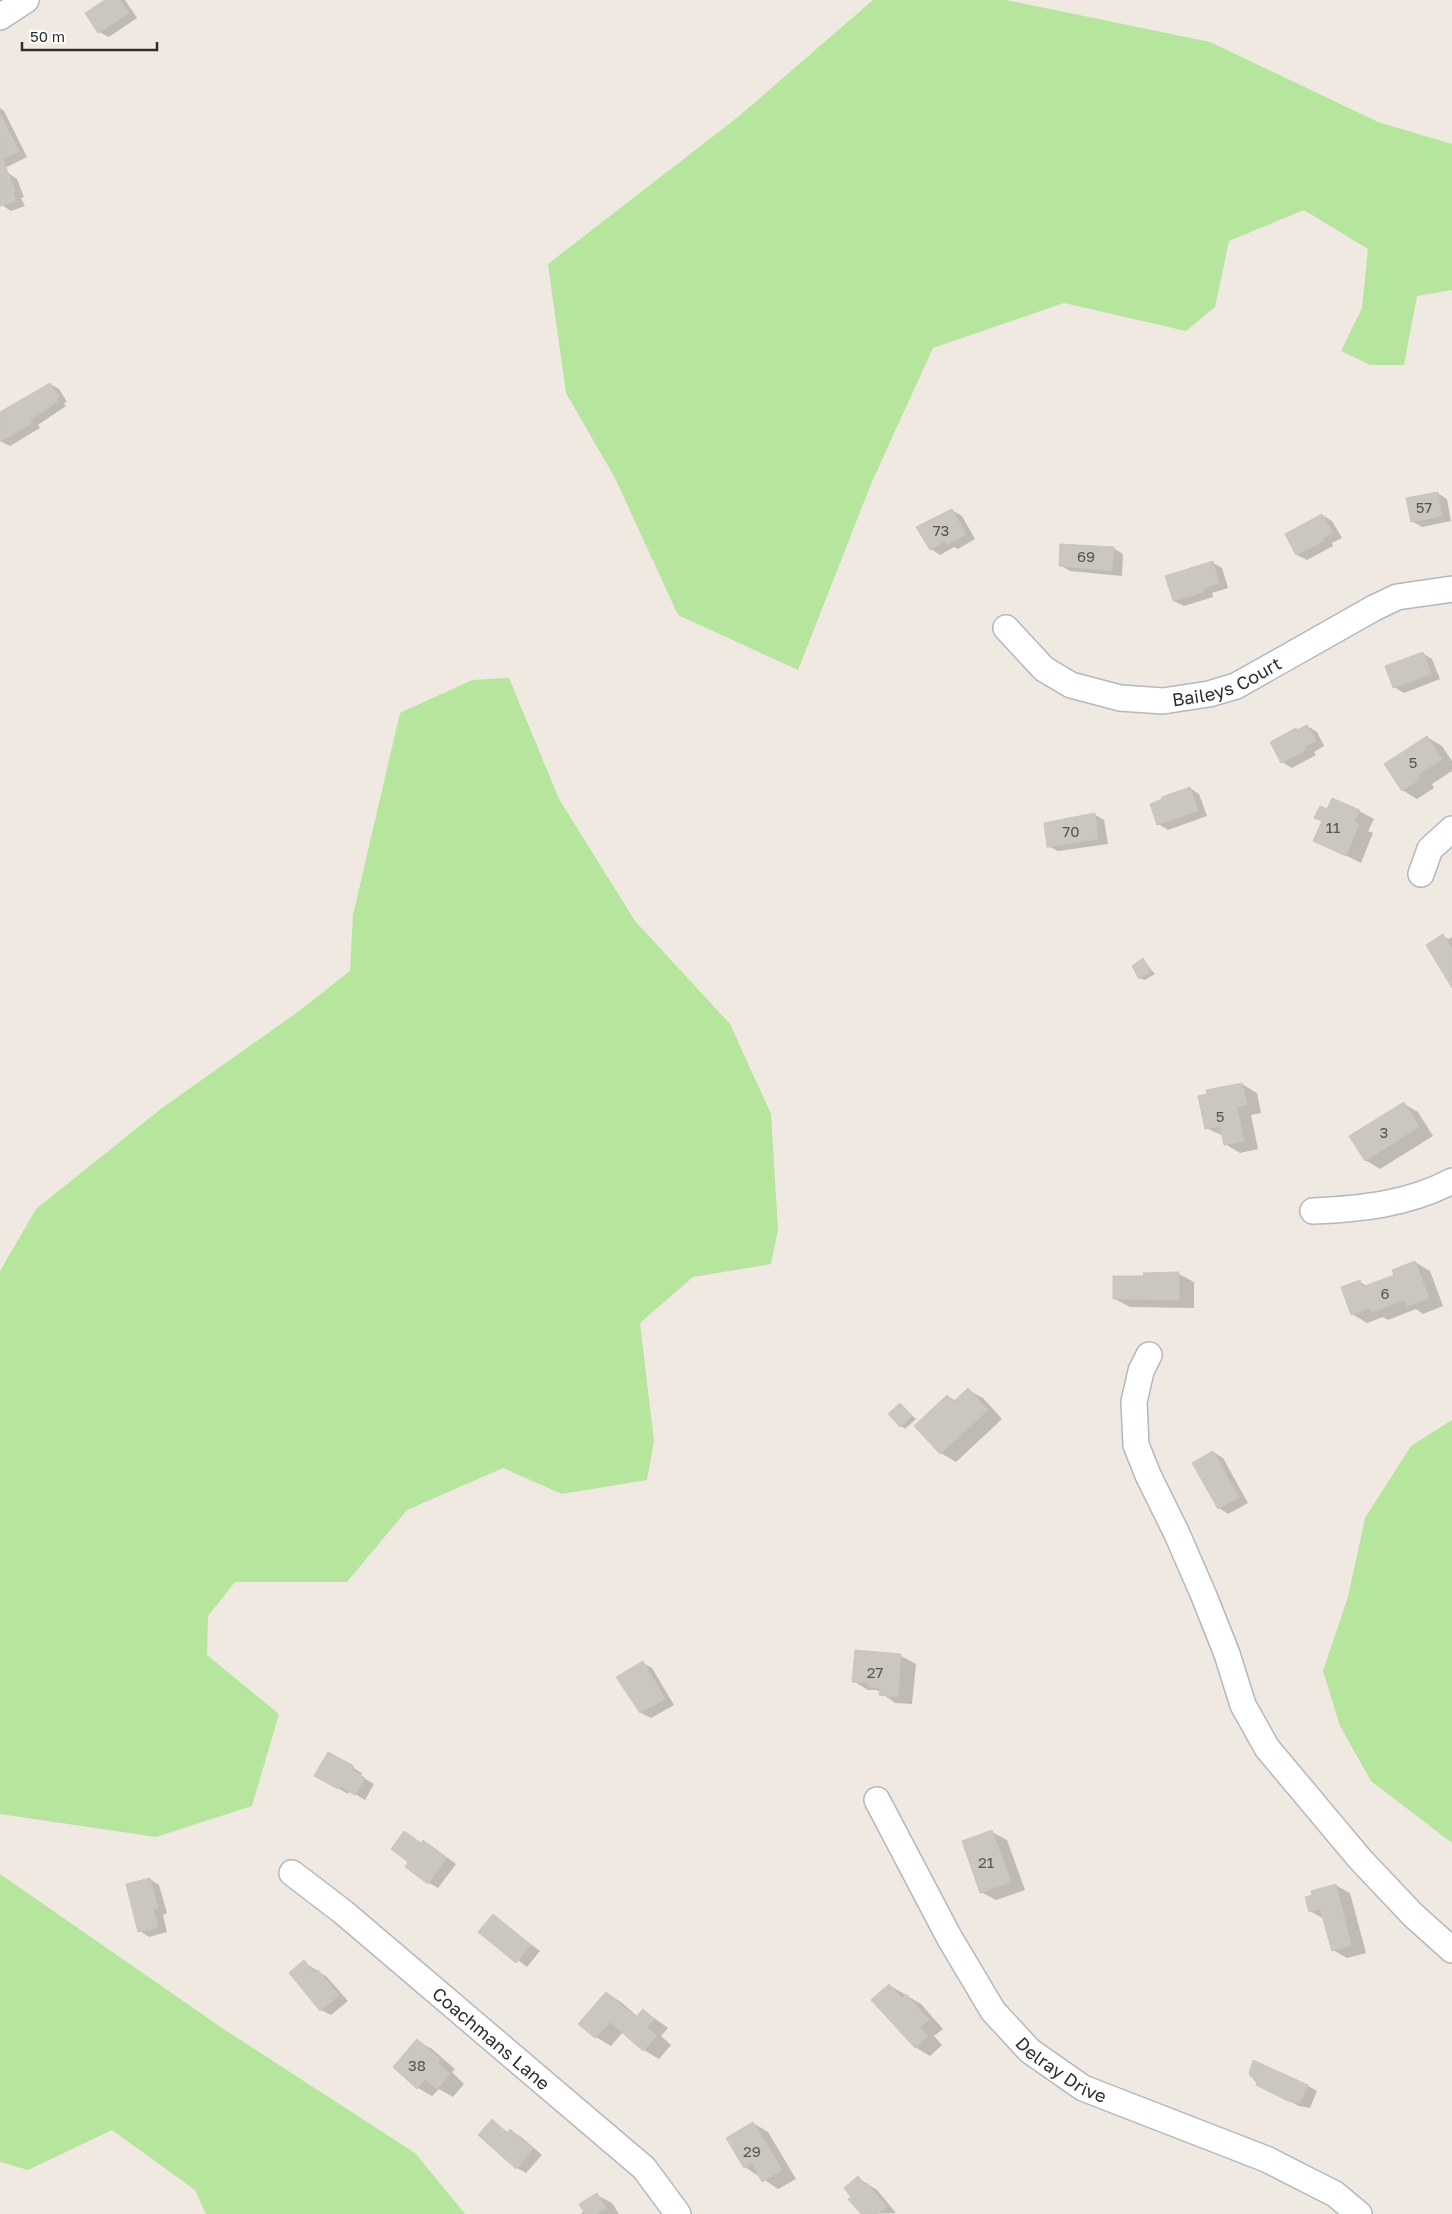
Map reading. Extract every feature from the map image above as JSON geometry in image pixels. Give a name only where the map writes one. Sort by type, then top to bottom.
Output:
[{"type":"street","points":[[0,17],[26,0]]},
{"type":"street","name":"Baileys Court","points":[[1006,628],[1028,655],[1044,669],[1071,685],[1120,698],[1163,701],[1209,694],[1236,686],[1374,608],[1397,597],[1452,589]]},
{"type":"street","points":[[1421,874],[1430,849],[1452,829]]},
{"type":"street","points":[[1313,1211],[1374,1206],[1408,1199],[1452,1181]]},
{"type":"street","points":[[1149,1355],[1141,1371],[1134,1402],[1136,1445],[1204,1596],[1227,1654],[1243,1705],[1267,1748],[1366,1866],[1413,1916],[1452,1950]]},
{"type":"street","name":"Delray Drive","points":[[877,1800],[949,1937],[993,2010],[1030,2051],[1083,2088],[1266,2159],[1335,2194],[1359,2214]]},
{"type":"street","name":"Coachmans Lane","points":[[292,1874],[343,1912],[644,2168],[678,2214]]},
{"type":"green space","points":[[873,0],[1006,0],[1210,42],[1378,122],[1452,144],[1452,290],[1417,296],[1404,365],[1370,365],[1341,351],[1362,308],[1368,249],[1304,210],[1229,241],[1215,307],[1186,331],[1064,303],[933,348],[871,484],[798,670],[678,615],[615,478],[566,393],[548,264],[738,117]]},
{"type":"green space","points":[[509,678],[559,799],[635,921],[730,1024],[771,1114],[778,1230],[771,1264],[693,1277],[640,1323],[654,1441],[647,1480],[562,1494],[503,1468],[407,1510],[347,1582],[235,1582],[208,1616],[207,1655],[279,1714],[252,1806],[156,1837],[0,1814],[0,1271],[36,1209],[162,1108],[295,1014],[350,971],[353,915],[400,713],[472,680]]},
{"type":"green space","points":[[1452,1420],[1452,1843],[1371,1781],[1340,1726],[1323,1671],[1348,1597],[1365,1518],[1411,1446]]},
{"type":"green space","points":[[0,1874],[222,2028],[415,2153],[465,2214],[206,2214],[195,2190],[112,2130],[28,2170],[0,2162]]},
{"type":"building","points":[[105,0],[120,0],[129,13],[98,33],[85,13]]},
{"type":"building","points":[[0,114],[19,151],[3,159],[15,191],[13,193],[16,201],[0,206]]},
{"type":"building","points":[[50,383],[59,396],[56,398],[58,401],[30,420],[32,423],[0,442],[0,412]]},
{"type":"building","points":[[1438,492],[1442,516],[1411,522],[1406,498]]},
{"type":"building","points":[[952,509],[966,534],[947,545],[945,541],[930,550],[916,527]]},
{"type":"building","points":[[1322,514],[1333,533],[1323,538],[1324,541],[1296,555],[1285,534]]},
{"type":"building","points":[[1060,544],[1114,547],[1112,571],[1059,566]]},
{"type":"building","points":[[1213,561],[1219,583],[1203,588],[1204,592],[1173,601],[1165,576]]},
{"type":"building","points":[[1423,652],[1431,674],[1393,688],[1385,666]]},
{"type":"building","points":[[1307,725],[1316,741],[1305,746],[1307,749],[1281,763],[1270,742],[1296,728],[1297,730]]},
{"type":"building","points":[[1427,736],[1442,759],[1418,775],[1420,779],[1402,791],[1384,764]]},
{"type":"building","points":[[1190,787],[1198,811],[1157,825],[1150,804],[1162,799],[1162,797]]},
{"type":"building","points":[[1332,798],[1360,810],[1354,822],[1359,824],[1346,856],[1313,841],[1322,821],[1314,818],[1320,806],[1327,809]]},
{"type":"building","points":[[1095,813],[1098,839],[1047,847],[1044,823]]},
{"type":"building","points":[[1443,934],[1452,949],[1452,988],[1426,945]]},
{"type":"building","points":[[1143,958],[1151,971],[1139,979],[1132,966]]},
{"type":"building","points":[[1242,1083],[1247,1104],[1237,1107],[1244,1141],[1224,1145],[1220,1126],[1205,1129],[1198,1096],[1207,1094],[1206,1090]]},
{"type":"building","points":[[1404,1102],[1419,1127],[1365,1161],[1349,1136]]},
{"type":"building","points":[[1415,1261],[1429,1298],[1407,1306],[1405,1300],[1372,1312],[1370,1308],[1351,1315],[1341,1287],[1360,1280],[1362,1287],[1394,1275],[1392,1270]]},
{"type":"building","points":[[1179,1272],[1179,1300],[1113,1299],[1113,1276],[1144,1276],[1143,1273]]},
{"type":"building","points":[[968,1388],[988,1410],[940,1454],[914,1426],[947,1395],[953,1402]]},
{"type":"building","points":[[900,1403],[912,1416],[900,1427],[888,1414]]},
{"type":"building","points":[[1213,1451],[1239,1497],[1218,1509],[1192,1463]]},
{"type":"building","points":[[855,1650],[901,1654],[898,1697],[879,1695],[880,1688],[868,1687],[869,1683],[852,1682]]},
{"type":"building","points":[[643,1661],[665,1699],[640,1713],[616,1677]]},
{"type":"building","points":[[328,1752],[354,1766],[352,1770],[365,1778],[355,1795],[340,1786],[338,1789],[314,1776]]},
{"type":"building","points":[[992,1830],[1011,1882],[980,1893],[962,1841]]},
{"type":"building","points":[[404,1831],[421,1843],[423,1840],[447,1858],[428,1884],[405,1867],[408,1862],[391,1849]]},
{"type":"building","points":[[150,1878],[158,1908],[153,1909],[158,1927],[138,1932],[126,1884]]},
{"type":"building","points":[[1336,1884],[1351,1945],[1332,1951],[1320,1909],[1309,1912],[1305,1897],[1312,1895],[1311,1891]]},
{"type":"building","points":[[493,1914],[531,1945],[516,1963],[478,1932]]},
{"type":"building","points":[[304,1960],[314,1973],[318,1970],[339,1995],[320,2011],[289,1973]]},
{"type":"building","points":[[889,1984],[902,1998],[906,1994],[929,2020],[920,2027],[928,2036],[915,2048],[871,2000]]},
{"type":"building","points":[[606,1992],[636,2017],[643,2009],[654,2019],[647,2027],[657,2036],[643,2051],[610,2022],[595,2038],[578,2024]]},
{"type":"building","points":[[417,2039],[440,2059],[438,2063],[450,2074],[437,2089],[425,2079],[417,2089],[393,2067]]},
{"type":"building","points":[[1253,2060],[1308,2085],[1300,2103],[1288,2101],[1256,2085],[1257,2083],[1249,2074]]},
{"type":"building","points":[[492,2119],[507,2133],[510,2129],[533,2149],[516,2169],[478,2135]]},
{"type":"building","points":[[753,2122],[782,2170],[762,2182],[752,2163],[744,2168],[726,2138]]},
{"type":"building","points":[[858,2176],[865,2185],[867,2183],[887,2207],[877,2214],[861,2214],[848,2199],[851,2197],[844,2188]]},
{"type":"building","points":[[597,2193],[606,2208],[596,2214],[585,2214],[579,2204]]}]
